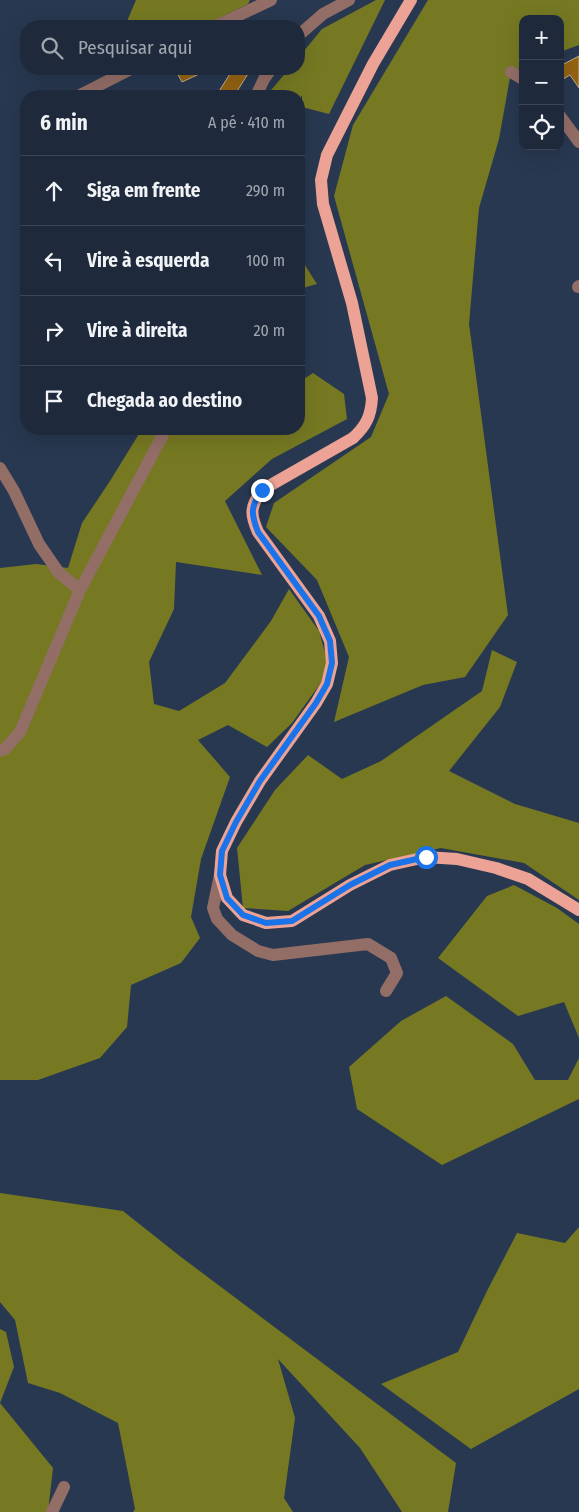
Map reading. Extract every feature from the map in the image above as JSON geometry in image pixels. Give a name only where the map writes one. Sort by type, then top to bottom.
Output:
[{"type":"main road","points":[[411,0],[373,64],[327,155],[321,180],[323,204],[352,303],[372,398],[371,413],[364,428],[353,438],[262,490],[253,502],[252,518],[258,532],[319,616],[330,641],[332,663],[327,684],[316,703],[260,781],[236,822],[222,851],[220,875],[227,898],[243,915],[266,923],[292,921],[350,885],[390,865],[426,857],[457,859],[496,868],[528,879],[579,910]]},
{"type":"street","points":[[229,20],[271,0]]},
{"type":"street","points":[[305,30],[324,14],[349,0]]},
{"type":"street","points":[[511,72],[519,77]]},
{"type":"street","points":[[90,90],[119,75]]},
{"type":"street","points":[[259,90],[267,75]]},
{"type":"street","points":[[564,121],[579,142]]},
{"type":"street","points":[[0,751],[5,749],[20,732],[80,590],[163,435]]},
{"type":"street","points":[[0,468],[14,491],[38,544],[58,573],[80,590]]},
{"type":"street","points":[[220,875],[213,908],[217,919],[232,935],[258,951],[274,954],[368,944],[391,958],[397,973],[386,991]]},
{"type":"street","points":[[52,1512],[64,1488]]},
{"type":"shaded area","points":[[136,0],[250,0],[248,4],[215,20],[128,20]]},
{"type":"shaded area","points":[[376,0],[385,0],[329,114],[305,108],[305,90],[271,90],[284,75],[305,75],[305,50],[322,29]]},
{"type":"shaded area","points":[[428,0],[579,0],[579,45],[564,51],[564,15],[519,15],[519,69],[511,72],[499,139],[479,208],[469,324],[508,615],[465,677],[423,685],[334,722],[349,657],[317,580],[266,527],[274,503],[371,437],[389,394],[334,196],[353,125]]},
{"type":"shaded area","points":[[305,265],[317,284],[305,287]]},
{"type":"shaded area","points":[[313,373],[344,394],[347,419],[272,459],[225,501],[262,575],[176,562],[174,609],[149,662],[154,704],[179,711],[225,683],[271,621],[289,589],[319,631],[330,670],[292,723],[267,747],[228,725],[198,740],[230,777],[201,859],[191,917],[200,938],[181,963],[131,985],[127,1027],[100,1058],[38,1080],[0,1080],[0,568],[36,564],[68,568],[82,523],[138,435],[305,435],[305,378]]},
{"type":"shaded area","points":[[492,650],[517,662],[500,707],[449,771],[515,804],[579,823],[579,900],[524,863],[441,848],[365,865],[288,911],[243,908],[237,848],[275,790],[308,755],[342,779],[381,761],[482,691]]},
{"type":"shaded area","points":[[514,885],[557,908],[579,924],[579,1038],[564,1002],[518,1016],[438,958],[487,896]]},
{"type":"shaded area","points":[[446,996],[513,1044],[535,1080],[568,1080],[579,1058],[579,1099],[442,1165],[357,1109],[349,1067],[401,1021]]},
{"type":"shaded area","points":[[0,1193],[123,1211],[181,1257],[456,1463],[448,1512],[402,1512],[360,1448],[278,1359],[295,1418],[284,1498],[293,1512],[133,1512],[135,1509],[118,1423],[60,1393],[28,1383],[15,1320],[0,1302]]},
{"type":"shaded area","points":[[579,1227],[579,1389],[471,1449],[381,1384],[458,1352],[517,1233],[565,1243]]},
{"type":"shaded area","points":[[0,1329],[6,1332],[14,1367],[0,1403]]},
{"type":"shaded area","points":[[0,1403],[53,1468],[48,1512],[0,1512]]},
{"type":"building","points":[[579,56],[579,88],[570,75],[564,79],[564,64]]},
{"type":"building","points":[[178,75],[197,75],[182,82]]},
{"type":"building","points":[[229,75],[247,75],[238,90],[220,90]]},
{"type":"route","points":[[262,490],[253,502],[252,518],[258,532],[319,616],[330,641],[332,663],[327,684],[316,703],[260,781],[236,822],[222,851],[220,875],[227,898],[243,915],[266,923],[292,921],[350,885],[390,865],[426,857]]}]
